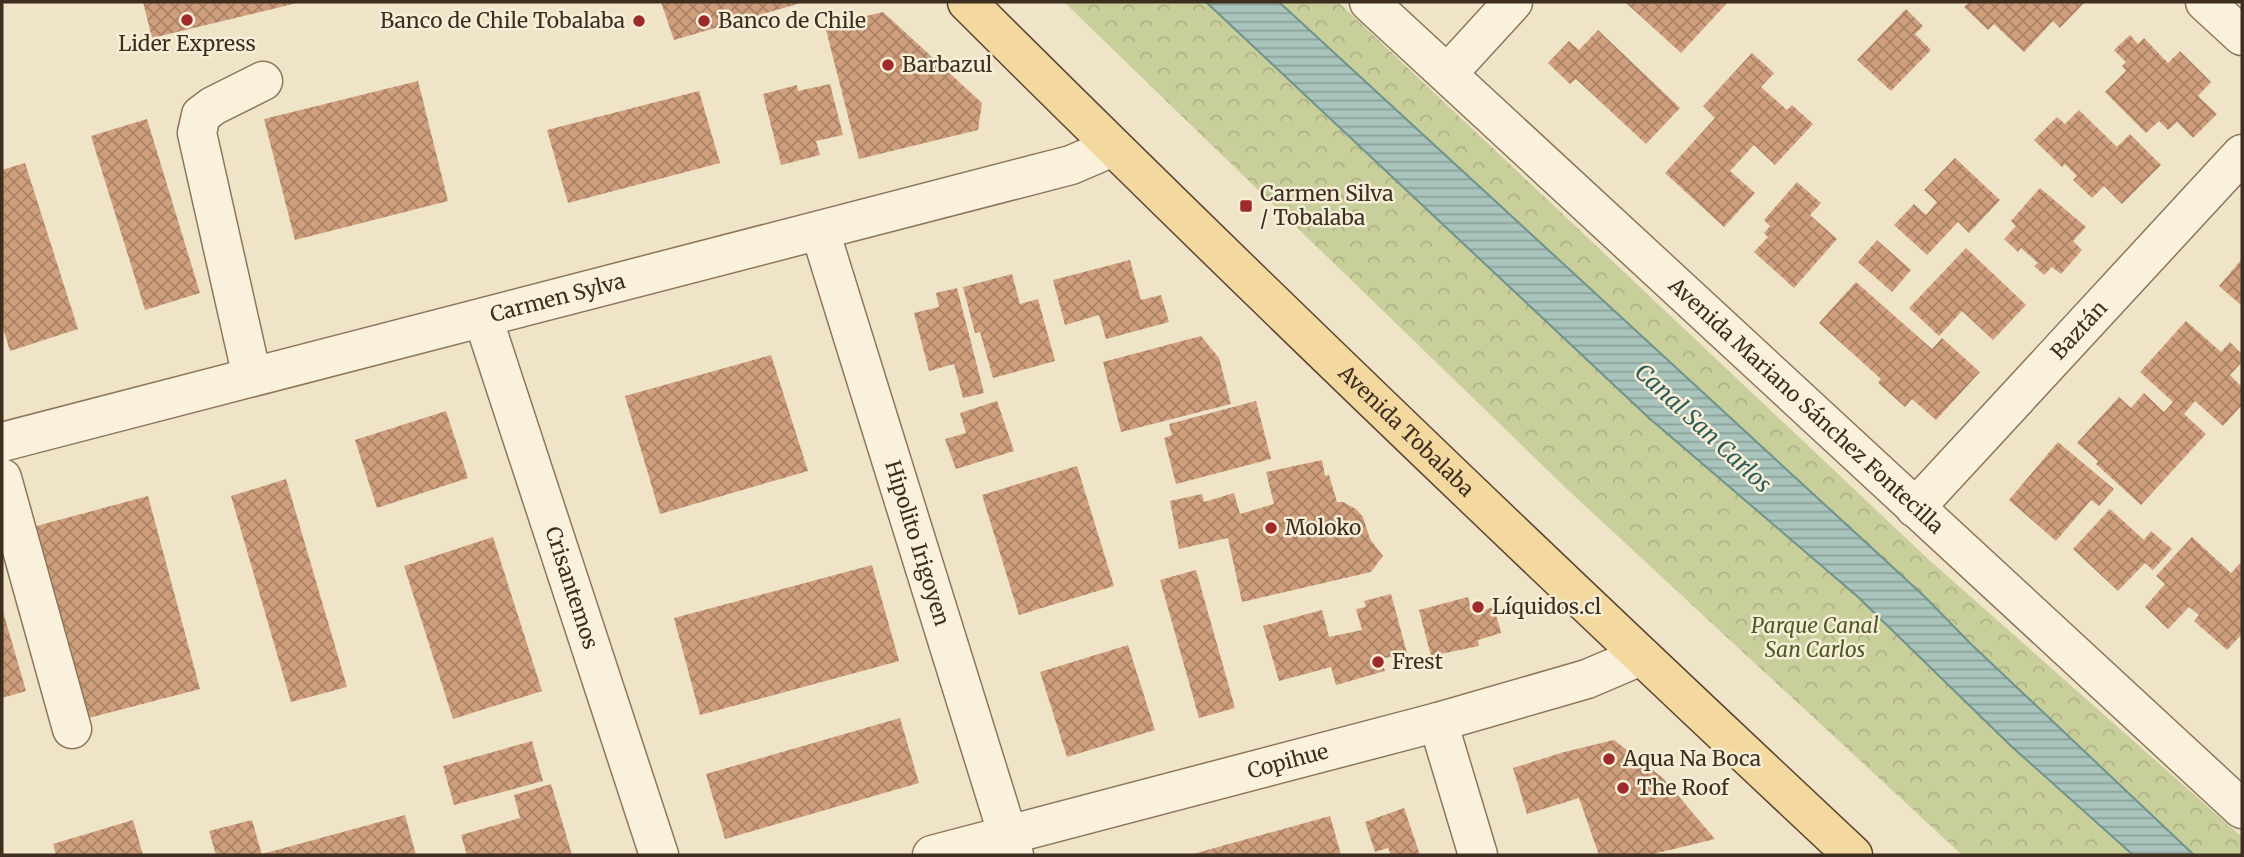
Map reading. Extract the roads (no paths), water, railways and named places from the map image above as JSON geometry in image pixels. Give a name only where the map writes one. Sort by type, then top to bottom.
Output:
[{"type":"main road","name":"Avenida Tobalaba","points":[[967,2],[1113,147],[1641,656],[1853,855]]},
{"type":"street","name":"Avenida Mariano Sánchez Fontecilla","points":[[1369,2],[2242,809]]},
{"type":"street","points":[[1448,73],[1513,2]]},
{"type":"street","points":[[2205,2],[2242,36]]},
{"type":"street","points":[[252,377],[197,132],[201,115],[213,106],[263,81]]},
{"type":"street","name":"Carmen Sylva","points":[[2,442],[1071,166],[1113,147]]},
{"type":"street","name":"Baztán","points":[[1915,508],[2242,154]]},
{"type":"street","name":"Hipolito Irigoyen","points":[[820,231],[1010,845]]},
{"type":"street","name":"Crisantemos","points":[[482,318],[659,855]]},
{"type":"street","points":[[2,478],[72,729]]},
{"type":"street","name":"Copihue","points":[[932,855],[1010,845],[1587,678],[1641,656]]},
{"type":"street","points":[[1438,722],[1478,855]]},
{"type":"water","name":"Canal San Carlos","points":[[1206,2],[1279,2],[1924,596],[1971,644],[2194,855],[2133,855],[2011,746],[1858,597],[1649,418]]},
{"type":"place","name":"Lider Express","points":[[187,20]]},
{"type":"place","name":"Banco de Chile Tobalaba","points":[[639,21]]},
{"type":"place","name":"Banco de Chile","points":[[704,21]]},
{"type":"place","name":"Barbazul","points":[[888,65]]},
{"type":"place","name":"Carmen Silva / Tobalaba","points":[[1246,206]]},
{"type":"place","name":"Moloko","points":[[1271,528]]},
{"type":"place","name":"Líquidos.cl","points":[[1478,607]]},
{"type":"place","name":"Frest","points":[[1378,662]]},
{"type":"place","name":"Aqua Na Boca","points":[[1609,759]]},
{"type":"place","name":"The Roof","points":[[1623,788]]},
{"type":"park label","name":"Parque Canal San Carlos","points":[[1815,638]]}]
